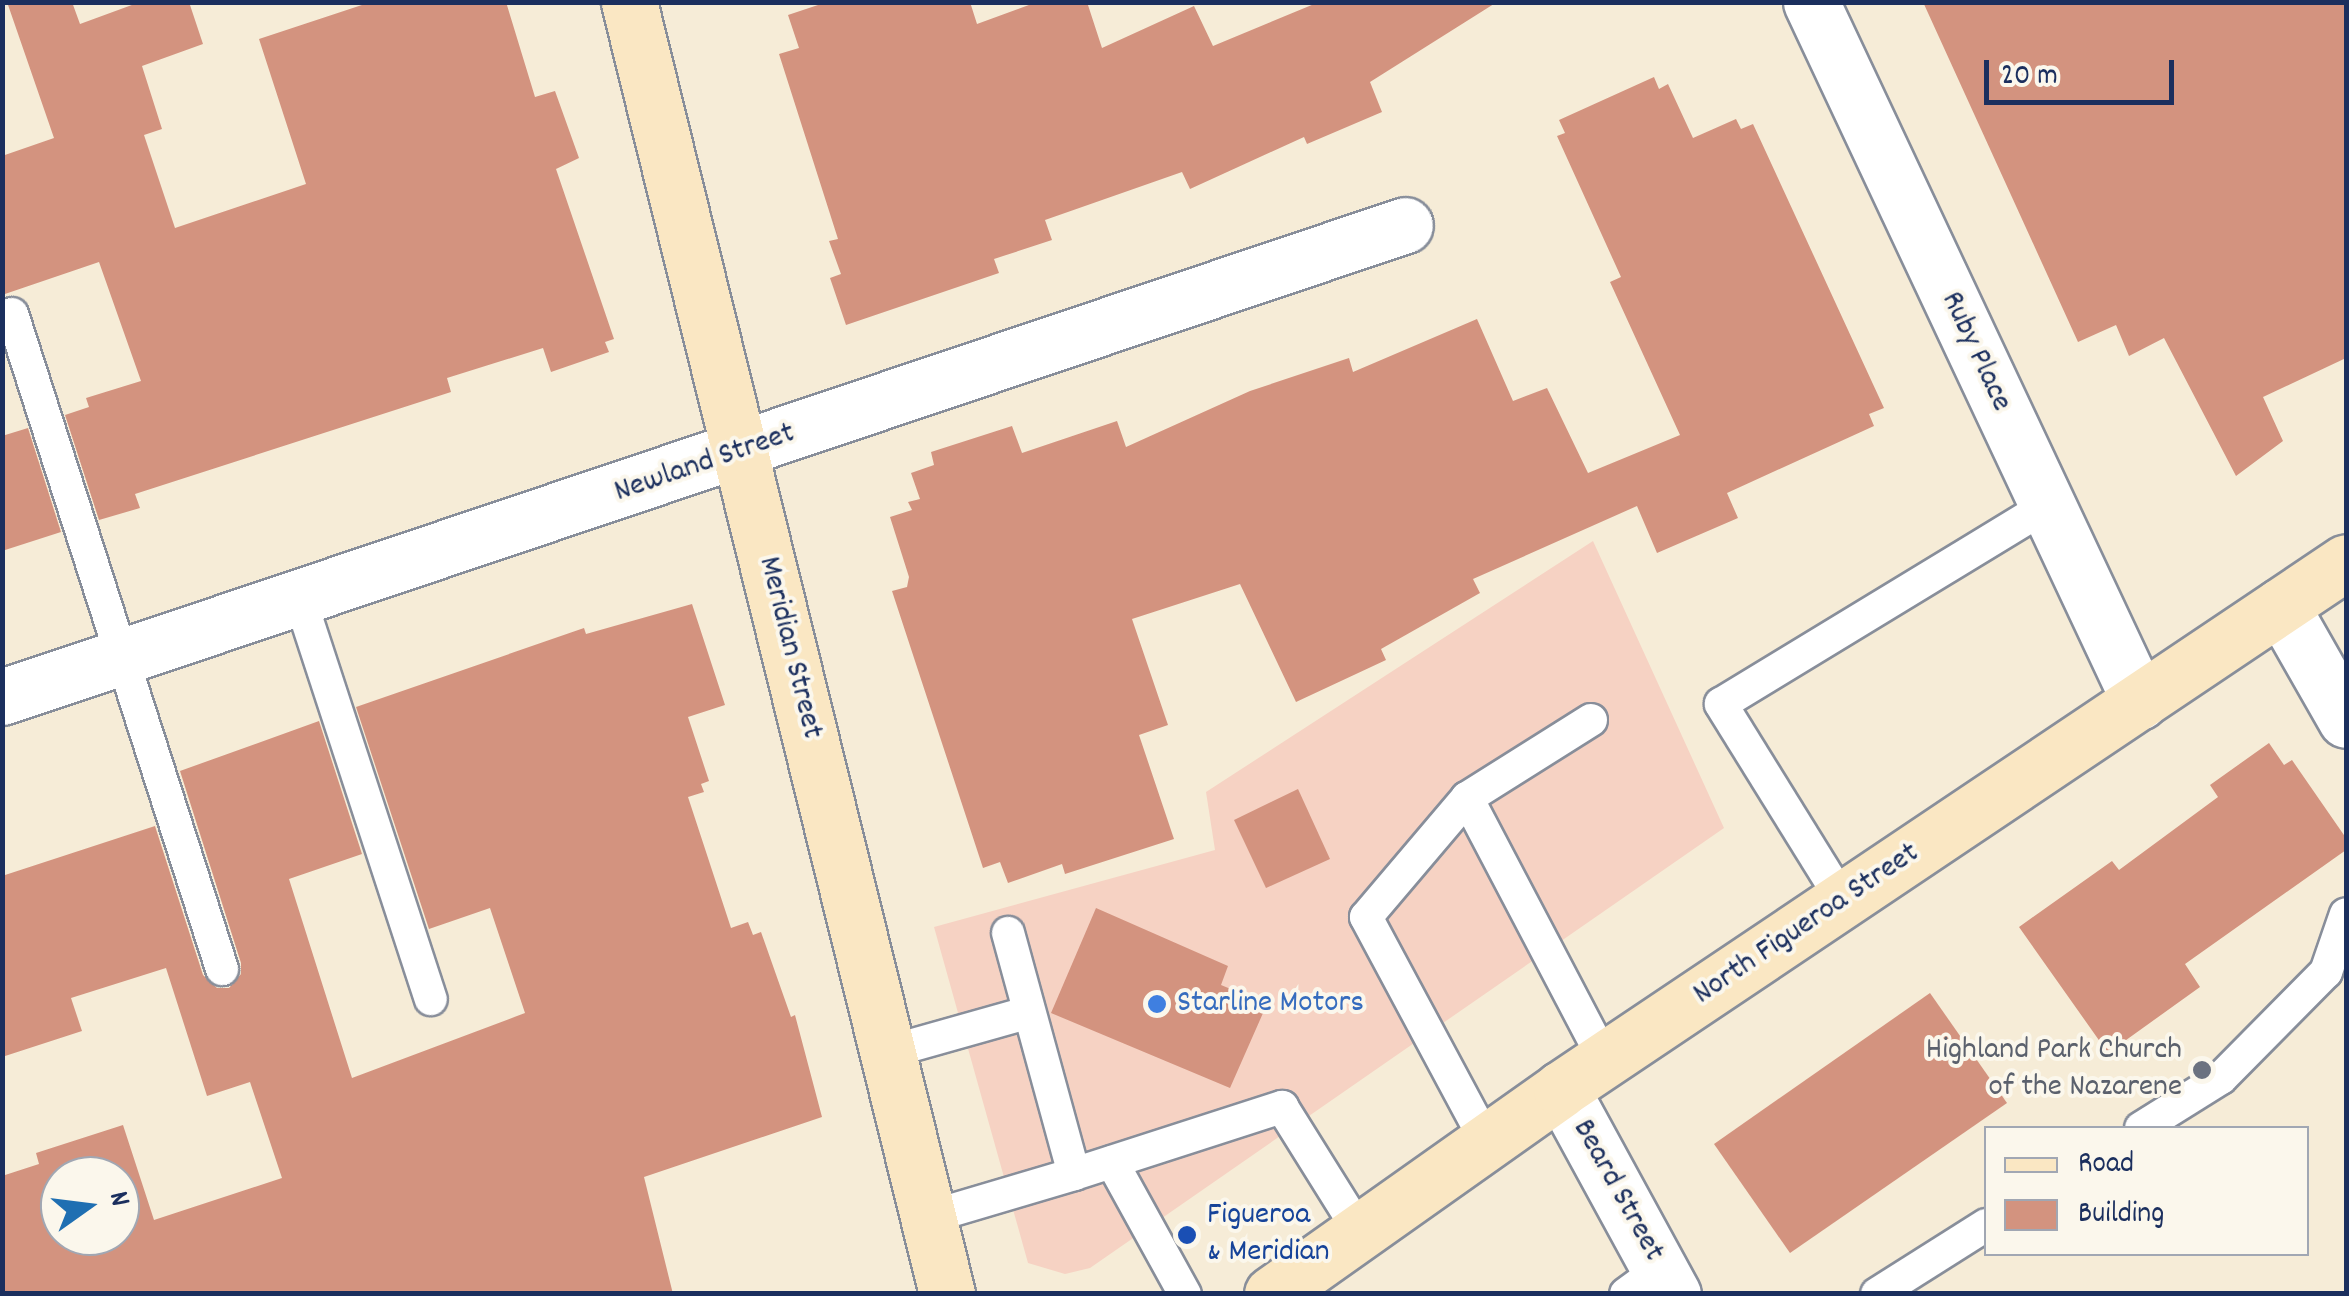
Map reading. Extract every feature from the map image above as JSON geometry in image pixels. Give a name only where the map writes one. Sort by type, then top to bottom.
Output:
[{"type":"street","name":"Meridian Street","points":[[629,2],[947,1294]]},
{"type":"street","name":"Ruby Place","points":[[1811,2],[2140,702]]},
{"type":"street","name":"Newland Street","points":[[5,689],[119,658],[300,599],[1405,226]]},
{"type":"street","name":"North Figueroa Street","points":[[1294,1287],[1360,1232],[1583,1075],[2346,562]]},
{"type":"street","points":[[2281,606],[2346,720]]},
{"type":"street","name":"Beard Street","points":[[1583,1075],[1653,1285]]},
{"type":"lane","points":[[12,314],[222,970]]},
{"type":"lane","points":[[1843,902],[1722,704],[2048,506]]},
{"type":"lane","points":[[300,599],[431,999]]},
{"type":"lane","points":[[1487,1143],[1366,917],[1467,798],[1591,720]]},
{"type":"lane","points":[[1467,798],[1583,1075]]},
{"type":"lane","points":[[2144,1126],[2221,1078],[2326,972],[2346,914]]},
{"type":"lane","points":[[1008,934],[1074,1174]]},
{"type":"lane","points":[[888,1052],[1027,1013]]},
{"type":"lane","points":[[929,1217],[1282,1107],[1360,1232]]},
{"type":"lane","points":[[1112,1162],[1185,1294]]},
{"type":"lane","points":[[1877,1294],[1984,1226]]},
{"type":"shaded area","points":[[1593,541],[1724,828],[1090,1268],[1065,1274],[1028,1263],[934,927],[1215,850],[1206,792]]},
{"type":"building","points":[[7,2],[72,2],[80,24],[140,2],[189,2],[203,44],[142,66],[162,129],[144,135],[175,228],[306,184],[259,39],[371,2],[506,2],[535,97],[555,91],[579,158],[556,169],[614,339],[605,342],[609,352],[551,372],[543,348],[447,378],[451,392],[135,494],[140,508],[99,520],[65,415],[89,407],[86,398],[141,381],[99,262],[2,295],[2,156],[54,138]]},
{"type":"building","points":[[827,2],[970,2],[977,24],[1037,2],[1087,2],[1102,48],[1194,6],[1213,46],[1319,2],[1497,2],[1370,82],[1382,112],[1307,144],[1304,137],[1190,189],[1182,172],[1045,220],[1052,240],[994,259],[999,273],[846,325],[830,278],[841,274],[829,241],[838,239],[779,54],[799,48],[788,15]]},
{"type":"building","points":[[1923,2],[2346,2],[2346,358],[2263,397],[2283,441],[2236,476],[2164,338],[2129,356],[2116,325],[2078,342]]},
{"type":"building","points":[[1654,77],[1659,89],[1668,84],[1693,138],[1736,119],[1741,129],[1753,124],[1884,408],[1869,414],[1874,426],[1727,493],[1738,518],[1657,553],[1637,506],[1473,579],[1480,593],[1381,649],[1386,660],[1296,702],[1240,584],[1132,619],[1168,725],[1139,735],[1174,839],[1065,874],[1062,864],[1008,883],[1000,862],[983,868],[892,591],[907,587],[909,577],[890,517],[912,510],[908,502],[920,499],[911,473],[934,465],[931,452],[1012,426],[1022,453],[1117,421],[1126,447],[1250,391],[1349,358],[1353,372],[1477,319],[1513,401],[1547,388],[1588,473],[1680,435],[1610,282],[1621,277],[1557,136],[1565,133],[1559,120]]},
{"type":"building","points":[[28,428],[61,532],[2,551],[2,436]]},
{"type":"building","points":[[692,604],[725,705],[688,717],[709,781],[701,784],[704,792],[688,797],[731,928],[748,922],[753,935],[761,932],[791,1017],[795,1015],[822,1117],[644,1177],[673,1294],[2,1294],[2,1176],[39,1164],[36,1153],[123,1125],[133,1156],[40,1156],[40,1256],[140,1256],[140,1177],[154,1220],[282,1178],[250,1082],[207,1096],[166,968],[71,998],[82,1031],[2,1057],[2,876],[155,826],[203,975],[217,988],[229,988],[241,974],[241,963],[180,771],[319,721],[362,854],[289,879],[352,1078],[525,1013],[490,908],[429,929],[356,707],[584,628],[586,634]]},
{"type":"building","points":[[2269,743],[2284,765],[2292,760],[2346,838],[2346,850],[2185,964],[2200,987],[2108,1053],[2019,927],[2112,861],[2119,870],[2218,797],[2210,785]]},
{"type":"building","points":[[1298,789],[1330,859],[1266,888],[1234,820]]},
{"type":"building","points":[[1096,908],[1228,966],[1221,985],[1267,1004],[1230,1088],[1051,1013]]},
{"type":"building","points":[[1930,993],[2007,1103],[1790,1253],[1714,1144]]},
{"type":"place","name":"Starline Motors","points":[[1157,1004]]},
{"type":"place","name":"Highland Park Church of the Nazarene","points":[[2202,1070]]},
{"type":"place","name":"Figueroa & Meridian","points":[[1187,1235]]}]
